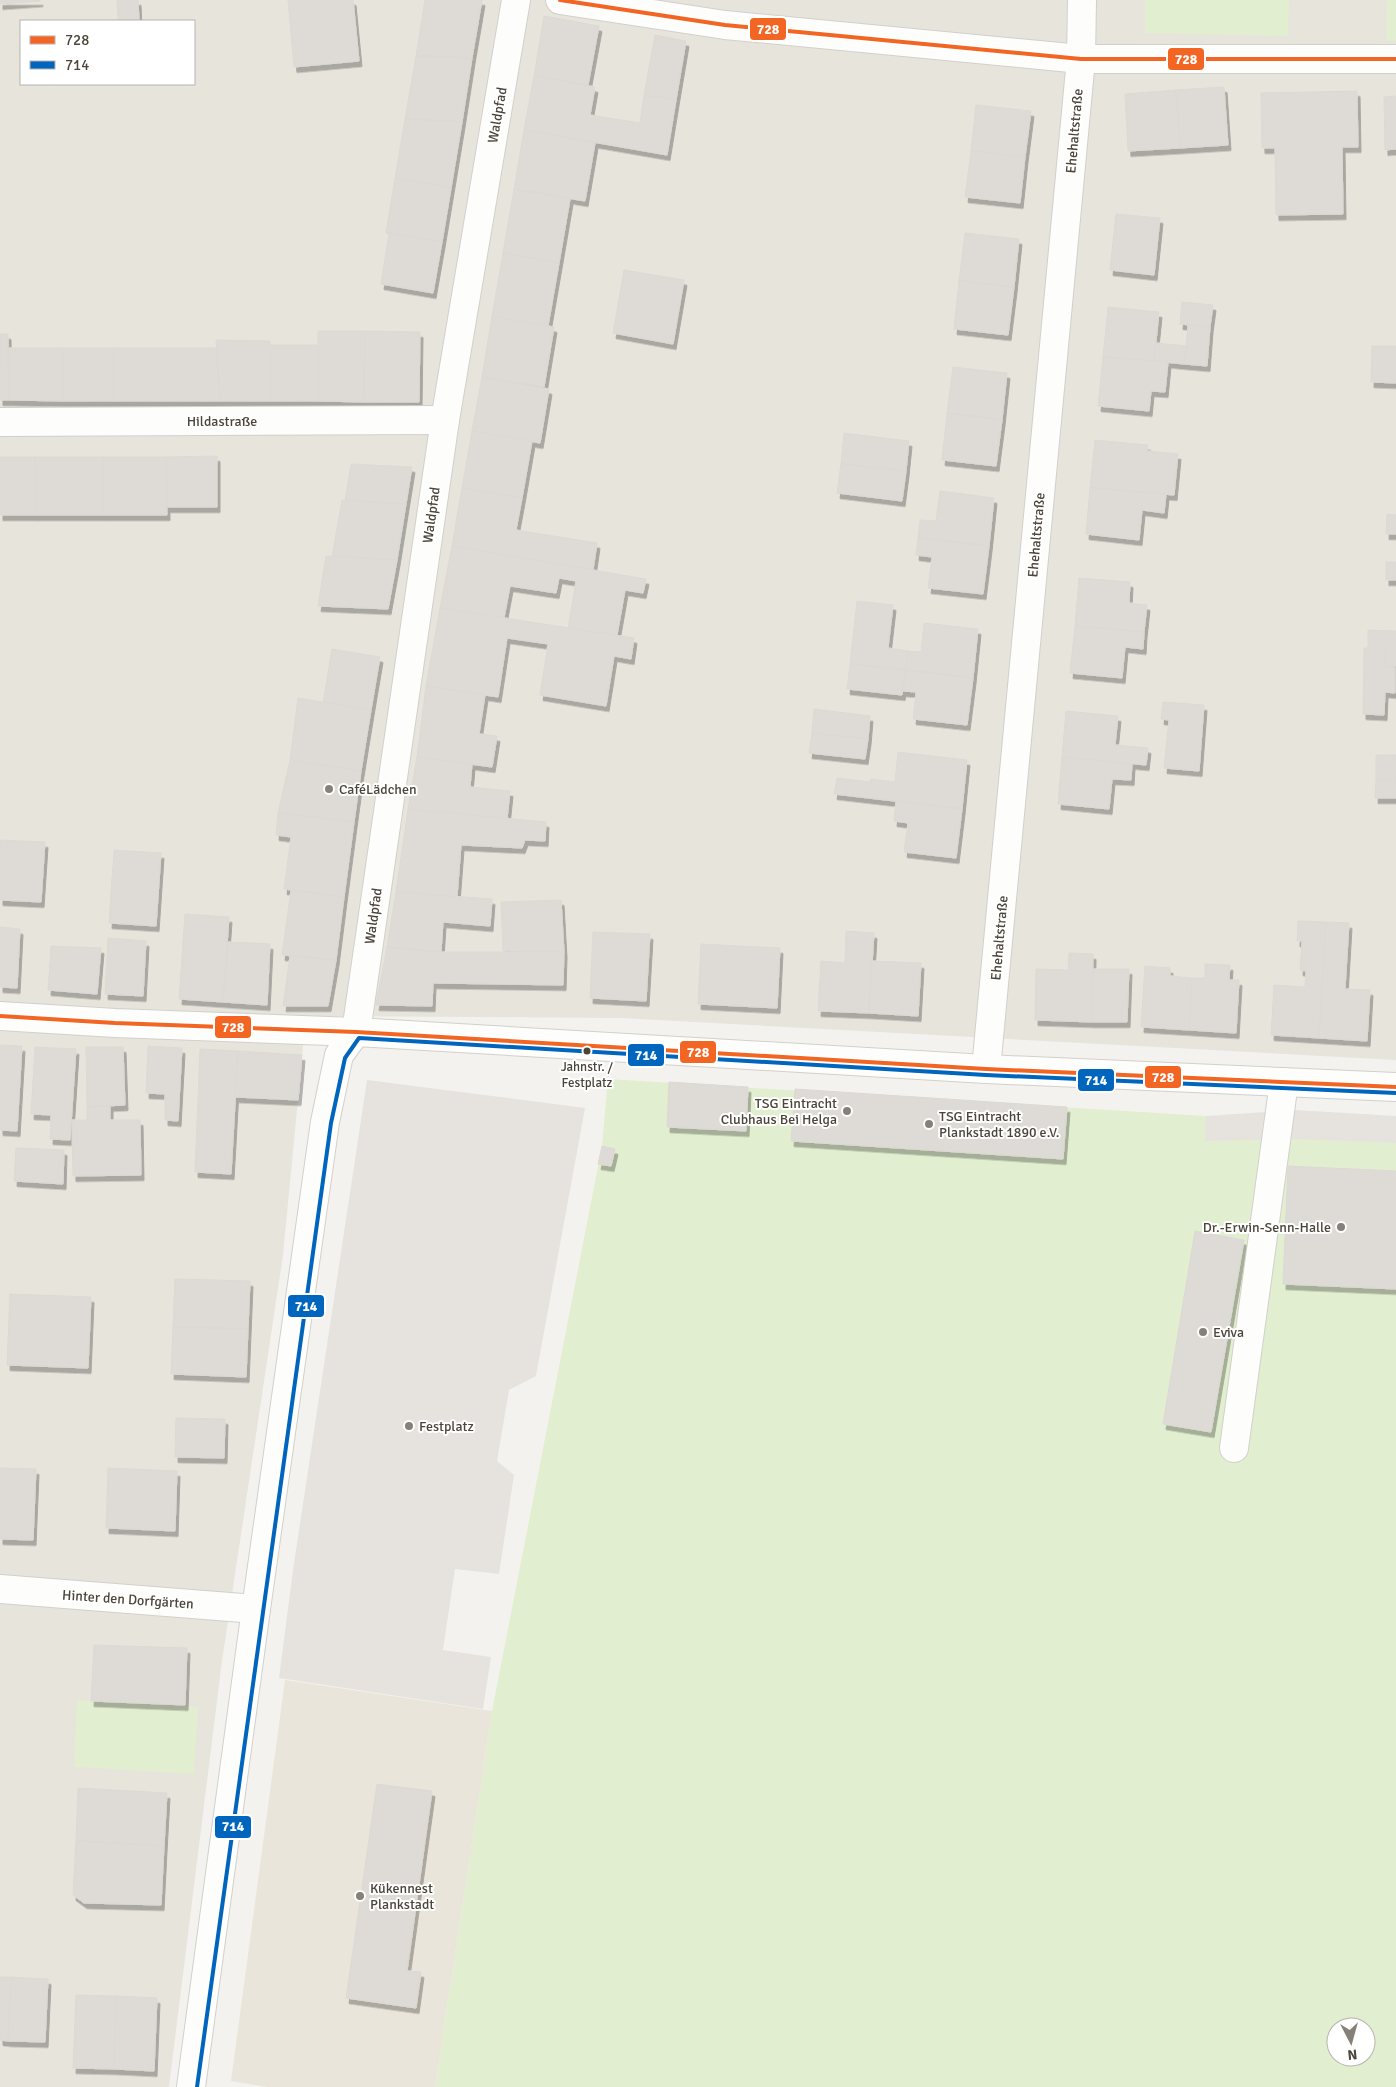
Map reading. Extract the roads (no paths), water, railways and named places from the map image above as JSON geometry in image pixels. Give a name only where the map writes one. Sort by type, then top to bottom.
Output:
[{"type":"street","name":"Waldpfad","points":[[356,1032],[445,420],[516,0]]},
{"type":"street","points":[[560,0],[726,25],[1081,58],[1396,58]]},
{"type":"street","name":"Ehehaltstraße","points":[[986,1069],[1081,58],[1082,0]]},
{"type":"street","name":"Hildastraße","points":[[0,422],[445,420]]},
{"type":"street","points":[[0,1016],[115,1023],[356,1032],[986,1069],[1396,1087]]},
{"type":"street","points":[[192,2087],[256,1609],[325,1122],[339,1055],[356,1032]]},
{"type":"street","points":[[1234,1448],[1284,1082]]},
{"type":"street","name":"Hinter den Dorfgärten","points":[[0,1589],[256,1609]]},
{"type":"place","name":"CaféLädchen","points":[[329,789]]},
{"type":"place","name":"Jahnstr. / Festplatz","points":[[587,1051]]},
{"type":"place","name":"TSG Eintracht Clubhaus Bei Helga","points":[[847,1111]]},
{"type":"place","name":"TSG Eintracht Plankstadt 1890 e.V.","points":[[929,1124]]},
{"type":"place","name":"Dr.-Erwin-Senn-Halle","points":[[1341,1227]]},
{"type":"place","name":"Eviva","points":[[1203,1332]]},
{"type":"place","name":"Festplatz","points":[[409,1426]]},
{"type":"place","name":"Kükennest Plankstadt","points":[[360,1896]]}]
